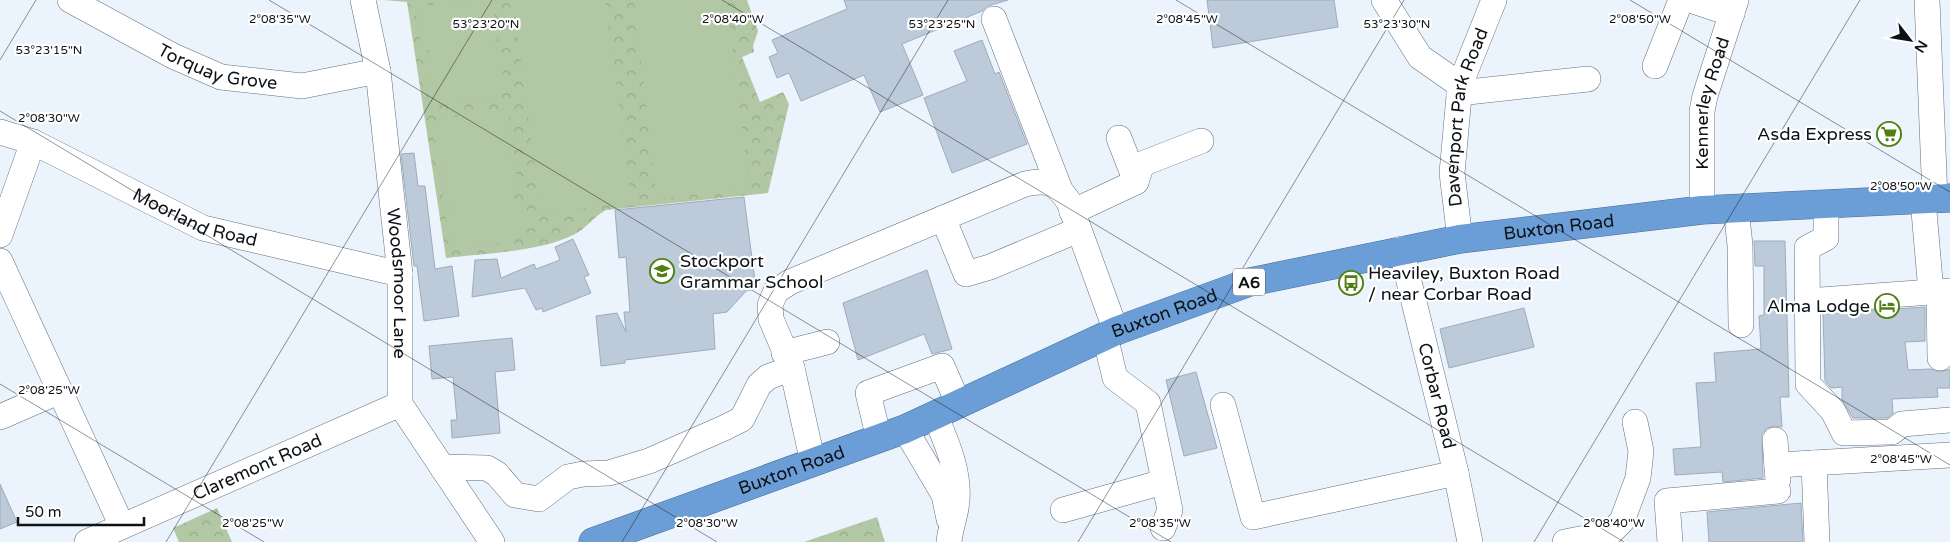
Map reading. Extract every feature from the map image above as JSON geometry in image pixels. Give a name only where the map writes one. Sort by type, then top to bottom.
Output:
[{"type":"highway","name":"Buxton Road","points":[[593,542],[905,429],[1111,334],[1250,282],[1401,249],[1460,239],[1702,210],[1936,199]]},
{"type":"street","name":"Torquay Grove","points":[[70,0],[173,56],[221,77],[302,86],[378,71]]},
{"type":"street","name":"Woodsmoor Lane","points":[[364,0],[378,71],[400,274],[400,404]]},
{"type":"street","points":[[1384,0],[1420,57],[1460,89],[1588,79]]},
{"type":"street","name":"Davenport Park Road","points":[[1460,239],[1452,172],[1460,89],[1494,0]]},
{"type":"street","points":[[1656,66],[1681,0]]},
{"type":"street","points":[[1690,0],[1734,7]]},
{"type":"street","points":[[1927,0],[1940,291],[1940,358]]},
{"type":"street","name":"Kennerley Road","points":[[1702,210],[1702,111],[1734,7]]},
{"type":"street","points":[[994,20],[1059,187],[1069,202],[1111,334],[1115,378],[1148,403],[1170,510],[1163,528]]},
{"type":"street","name":"Moorland Road","points":[[0,132],[33,142],[203,228],[400,274]]},
{"type":"street","points":[[1119,138],[1136,182]]},
{"type":"street","points":[[943,218],[966,274],[990,267],[1075,221],[1136,182],[1142,164],[1201,141]]},
{"type":"street","points":[[0,235],[33,142]]},
{"type":"street","points":[[812,463],[788,360],[771,319],[770,305],[776,291],[790,282],[1025,184],[1043,180],[1059,187]]},
{"type":"street","points":[[1826,204],[1826,238],[1806,248],[1808,384],[1833,411],[1844,433],[1892,432],[1902,424],[1950,420]]},
{"type":"street","points":[[1736,208],[1740,245],[1741,325]]},
{"type":"street","name":"Corbar Road","points":[[1401,249],[1456,473],[1470,542]]},
{"type":"street","points":[[0,261],[122,526]]},
{"type":"street","points":[[1807,300],[1940,291]]},
{"type":"street","points":[[442,467],[487,468],[497,474],[515,495],[539,499],[568,477],[583,474],[609,473],[649,460],[724,428],[742,418],[759,385],[788,360],[827,342]]},
{"type":"street","points":[[879,438],[868,393],[942,366],[947,410],[947,444],[957,485],[957,507],[950,535]]},
{"type":"street","points":[[0,417],[60,391]]},
{"type":"street","points":[[400,404],[492,542]]},
{"type":"street","name":"Claremont Road","points":[[87,542],[400,404]]},
{"type":"street","points":[[1223,405],[1253,517],[1456,473]]},
{"type":"street","points":[[1565,542],[1610,533],[1622,522],[1638,478],[1642,451],[1635,422]]},
{"type":"street","points":[[905,429],[944,495],[950,535]]},
{"type":"street","points":[[1670,542],[1667,501],[1779,495],[1776,440]]},
{"type":"street","points":[[1777,464],[1950,455]]},
{"type":"street","points":[[1814,463],[1816,542]]},
{"type":"street","points":[[1063,510],[1164,482]]},
{"type":"green space","points":[[384,0],[747,0],[758,31],[753,46],[754,52],[742,57],[760,102],[783,92],[789,104],[768,193],[606,210],[575,234],[546,245],[512,251],[446,258],[407,2]]},
{"type":"green space","points":[[464,0],[492,1],[498,39],[489,41],[491,52],[499,51],[505,89],[497,91],[497,95],[438,104],[437,100],[429,101],[423,62],[432,61],[430,50],[422,51],[416,12],[424,11],[424,6]]},
{"type":"green space","points":[[513,0],[605,0],[632,202],[541,214]]},
{"type":"green space","points":[[634,0],[727,0],[749,188],[657,199]]},
{"type":"green space","points":[[499,110],[500,113],[508,111],[514,150],[505,151],[506,156],[514,155],[520,194],[512,195],[513,200],[521,199],[526,237],[459,250],[459,247],[450,249],[445,210],[453,209],[452,204],[444,205],[439,166],[447,165],[446,160],[438,161],[432,123],[440,121],[440,119]]},
{"type":"green space","points":[[217,508],[232,542],[179,542],[173,528]]},
{"type":"green space","points":[[877,517],[885,542],[804,542]]},
{"type":"building","points":[[844,0],[1008,0],[988,6],[982,11],[902,44],[923,95],[880,112],[864,75],[801,101],[789,73],[777,78],[769,57],[778,53],[772,40],[847,9]]},
{"type":"building","points":[[1207,0],[1334,0],[1338,27],[1213,48]]},
{"type":"building","points":[[982,40],[995,74],[999,72],[1027,144],[952,173],[924,98],[967,81],[954,51]]},
{"type":"building","points":[[414,153],[418,186],[425,186],[435,269],[452,266],[459,316],[424,321],[417,266],[414,266],[401,154]]},
{"type":"building","points":[[744,197],[756,289],[746,291],[727,312],[713,314],[715,349],[625,360],[625,363],[601,366],[596,316],[617,313],[626,332],[624,312],[630,312],[626,257],[619,258],[615,210]]},
{"type":"building","points":[[573,239],[589,275],[584,277],[591,293],[543,312],[542,308],[536,310],[525,288],[472,297],[475,260],[497,259],[501,278],[534,264],[536,269],[560,260],[555,247]]},
{"type":"building","points":[[1754,241],[1785,241],[1789,397],[1780,397],[1782,427],[1774,426],[1767,428],[1762,434],[1763,478],[1723,482],[1722,472],[1675,475],[1673,449],[1701,447],[1696,383],[1716,382],[1714,353],[1761,349],[1759,316],[1764,315],[1764,266],[1755,266]]},
{"type":"building","points":[[927,270],[952,349],[932,354],[924,334],[858,360],[843,303]]},
{"type":"building","points":[[1925,307],[1925,341],[1905,342],[1908,370],[1931,369],[1941,372],[1950,369],[1950,388],[1937,388],[1938,397],[1892,399],[1893,413],[1887,418],[1853,418],[1842,400],[1842,387],[1831,388],[1825,381],[1823,314]]},
{"type":"building","points":[[1524,308],[1534,347],[1449,368],[1440,329]]},
{"type":"building","points":[[512,338],[515,370],[495,372],[500,433],[452,438],[451,420],[457,420],[453,377],[432,379],[429,346]]},
{"type":"building","points":[[1196,372],[1217,448],[1184,456],[1166,380]]},
{"type":"building","points":[[0,484],[17,522],[0,529]]},
{"type":"building","points":[[1801,503],[1803,542],[1709,542],[1707,512]]},
{"type":"place","name":"Asda Express","points":[[1889,134]]},
{"type":"place","name":"Stockport Grammar School","points":[[662,271]]},
{"type":"place","name":"Heaviley, Buxton Road / near Corbar Road","points":[[1351,283]]},
{"type":"place","name":"Alma Lodge","points":[[1887,306]]}]
